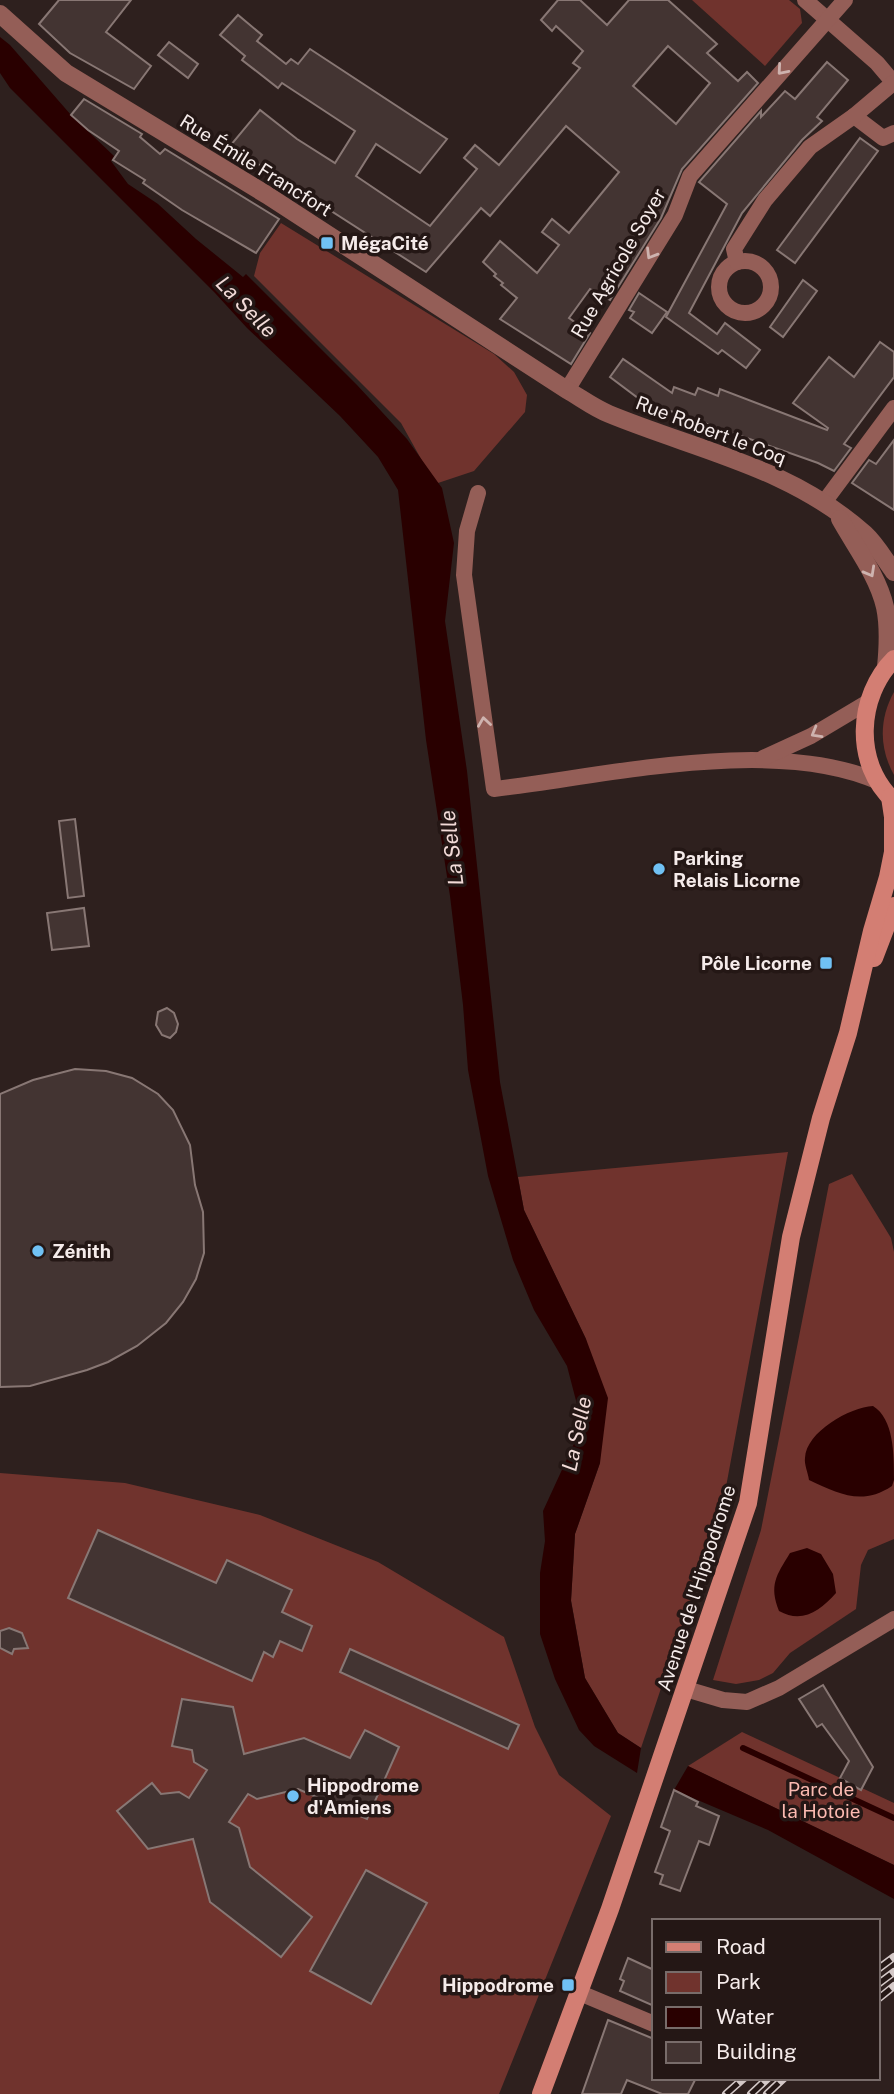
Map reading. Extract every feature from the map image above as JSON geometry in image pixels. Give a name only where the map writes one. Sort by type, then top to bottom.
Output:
[{"type":"main road","points":[[868,702],[890,663]]},
{"type":"main road","name":"Avenue de l'Hippodrome","points":[[541,2094],[580,1993],[748,1503],[791,1237],[821,1118],[857,998],[892,852],[893,817],[888,793],[870,764],[865,744],[864,723],[868,702]]},
{"type":"main road","name":"Avenue de l'Hippodrome","points":[[857,998],[894,906]]},
{"type":"street","points":[[737,262],[734,249],[765,200],[810,147],[894,83],[877,63],[804,0]]},
{"type":"street","name":"Rue Agricole Soyer","points":[[567,390],[675,215],[690,176],[845,0]]},
{"type":"street","name":"Rue Émile Francfort","points":[[0,13],[66,73],[267,195],[567,390]]},
{"type":"street","points":[[854,116],[883,138],[894,133]]},
{"type":"street","name":"Rue Robert le Coq","points":[[567,390],[607,413],[740,460],[805,490],[866,535],[894,572]]},
{"type":"street","points":[[890,663],[885,606],[875,582],[831,507],[894,408]]},
{"type":"street","points":[[478,493],[467,531],[464,575],[494,789],[660,768],[761,759],[858,773],[888,793]]},
{"type":"street","points":[[761,759],[811,736],[868,702]]},
{"type":"street","points":[[686,1689],[723,1700],[747,1702],[779,1688],[894,1619]]},
{"type":"street","points":[[580,1993],[652,2023]]},
{"type":"green space","points":[[692,0],[789,0],[800,9],[802,23],[765,66]]},
{"type":"green space","points":[[281,223],[494,354],[514,372],[527,395],[525,412],[474,471],[435,484],[401,423],[254,276],[260,253]]},
{"type":"green space","points":[[894,692],[894,775],[883,744],[883,723]]},
{"type":"green space","points":[[788,1152],[723,1503],[641,1748],[618,1733],[585,1678],[571,1600],[575,1534],[600,1463],[586,1339],[524,1210],[518,1177]]},
{"type":"green space","points":[[852,1174],[891,1238],[894,1252],[894,1539],[868,1550],[861,1565],[856,1609],[790,1653],[773,1673],[759,1680],[736,1684],[713,1680],[761,1530],[829,1184]]},
{"type":"green space","name":"Hippodrome d'Amiens","points":[[0,1473],[125,1483],[260,1515],[378,1562],[504,1637],[535,1727],[559,1775],[611,1816],[499,2094],[0,2094]]},
{"type":"green space","name":"Parc de la Hotoie","points":[[742,1732],[894,1803],[894,1865],[688,1766]]},
{"type":"water","name":"La Selle","points":[[0,37],[71,115],[114,156],[111,161],[128,184],[158,204],[243,277],[246,274],[407,439],[442,488],[454,543],[445,621],[467,771],[500,1082],[524,1210],[586,1339],[608,1398],[600,1463],[575,1534],[571,1601],[585,1678],[618,1733],[641,1748],[637,1773],[594,1746],[579,1730],[555,1679],[540,1634],[540,1573],[545,1541],[543,1511],[577,1437],[580,1416],[567,1366],[534,1310],[513,1260],[488,1176],[468,1070],[450,896],[426,740],[398,490],[378,457],[340,416],[247,328],[10,88],[0,73]]},
{"type":"water","points":[[873,1406],[880,1412],[889,1428],[893,1449],[892,1486],[860,1497],[830,1490],[809,1480],[805,1458],[813,1439],[842,1416]]},
{"type":"water","points":[[807,1548],[821,1554],[833,1574],[836,1593],[810,1614],[787,1615],[779,1611],[774,1587],[790,1553]]},
{"type":"water","points":[[688,1766],[894,1865],[894,1899],[768,1830],[674,1790]]},
{"type":"building","points":[[59,0],[131,0],[106,32],[151,66],[134,89],[70,53],[39,24]]},
{"type":"building","points":[[558,0],[580,0],[607,25],[629,0],[668,0],[717,44],[707,53],[738,81],[747,72],[758,83],[682,169],[661,218],[610,300],[590,289],[569,318],[590,333],[571,364],[500,319],[517,298],[501,285],[503,283],[494,276],[496,274],[483,262],[500,241],[537,273],[559,245],[542,232],[552,219],[569,233],[619,172],[566,126],[490,216],[481,208],[426,272],[230,146],[260,110],[297,139],[335,163],[355,131],[282,83],[278,88],[242,60],[245,56],[220,35],[238,15],[262,35],[257,41],[286,64],[291,59],[298,64],[310,49],[447,139],[420,173],[376,144],[356,176],[430,226],[477,169],[464,158],[475,145],[499,165],[580,68],[573,63],[583,51],[556,26],[552,31],[541,20]],"holes":[[[668,46],[710,83],[676,124],[633,86]]]},
{"type":"building","points":[[169,42],[198,64],[188,78],[158,55]]},
{"type":"building","points":[[827,62],[848,80],[817,117],[822,121],[802,140],[742,213],[689,313],[717,334],[725,323],[760,350],[746,368],[722,350],[718,354],[666,317],[727,204],[699,182],[761,111],[761,117],[785,91],[795,99]]},
{"type":"building","points":[[84,99],[142,134],[140,137],[160,154],[165,149],[279,219],[256,253],[182,210],[143,183],[145,180],[113,160],[119,151],[71,115]]},
{"type":"building","points":[[860,138],[878,151],[795,263],[777,250]]},
{"type":"building","points":[[803,280],[817,291],[783,337],[770,327]]},
{"type":"building","points":[[639,293],[667,312],[652,333],[630,318],[634,312],[629,310]]},
{"type":"building","points":[[880,342],[894,352],[894,377],[844,444],[851,448],[834,471],[642,401],[610,377],[623,359],[672,393],[674,387],[695,395],[698,388],[718,396],[720,389],[827,430],[828,428],[793,403],[829,357],[854,377]]},
{"type":"building","points":[[894,440],[894,510],[852,483],[869,460],[876,464]]},
{"type":"building","points":[[75,819],[84,896],[68,898],[59,821]]},
{"type":"building","points":[[84,908],[89,946],[52,950],[47,913]]},
{"type":"building","points":[[167,1008],[174,1013],[178,1024],[176,1032],[170,1038],[162,1035],[156,1025],[158,1012]]},
{"type":"building","points":[[75,1069],[106,1071],[132,1078],[158,1094],[173,1110],[190,1145],[195,1185],[203,1212],[204,1253],[196,1279],[183,1302],[166,1323],[137,1346],[87,1370],[30,1386],[0,1387],[0,1094],[33,1080]]},
{"type":"building","points":[[98,1530],[216,1583],[227,1560],[292,1590],[282,1612],[312,1626],[302,1651],[280,1641],[273,1657],[264,1652],[252,1681],[68,1598]]},
{"type":"building","points":[[9,1628],[22,1633],[28,1648],[14,1649],[12,1654],[0,1648],[0,1631]]},
{"type":"building","points":[[350,1649],[519,1725],[508,1749],[340,1672]]},
{"type":"building","points":[[823,1685],[873,1767],[861,1790],[840,1778],[849,1761],[822,1724],[817,1727],[799,1699]]},
{"type":"building","points":[[182,1699],[233,1707],[244,1754],[304,1738],[350,1758],[365,1730],[399,1747],[367,1819],[298,1789],[257,1799],[248,1794],[229,1822],[239,1828],[250,1867],[312,1917],[281,1957],[210,1902],[193,1839],[148,1849],[117,1811],[152,1783],[161,1794],[179,1792],[189,1798],[207,1770],[194,1762],[192,1750],[172,1746]]},
{"type":"building","points":[[674,1790],[698,1802],[696,1806],[719,1816],[709,1845],[699,1841],[680,1891],[660,1884],[663,1875],[655,1872],[670,1831],[661,1827]]},
{"type":"building","points":[[366,1870],[427,1903],[371,2004],[310,1971]]},
{"type":"building","points":[[628,1958],[652,1969],[652,2005],[620,1991],[624,1981],[620,1979]]},
{"type":"building","points":[[608,2020],[652,2038],[652,2080],[695,2080],[688,2094],[662,2094],[627,2080],[621,2094],[582,2094]]},
{"type":"waterway","points":[[743,1748],[894,1818]]},
{"type":"railway","points":[[880,1968],[894,1957]]},
{"type":"railway","points":[[880,1982],[894,1972]]},
{"type":"railway","points":[[880,1997],[894,1986]]},
{"type":"railway","points":[[726,2094],[742,2080]]},
{"type":"railway","points":[[751,2094],[766,2080]]},
{"type":"railway","points":[[767,2094],[782,2080]]},
{"type":"place","name":"MégaCité","points":[[327,243]]},
{"type":"place","name":"Parking Relais Licorne","points":[[659,869]]},
{"type":"place","name":"Pôle Licorne","points":[[826,963]]},
{"type":"place","name":"Zénith","points":[[38,1251]]},
{"type":"place","name":"Hippodrome d'Amiens","points":[[293,1796]]},
{"type":"place","name":"Hippodrome","points":[[568,1985]]}]
